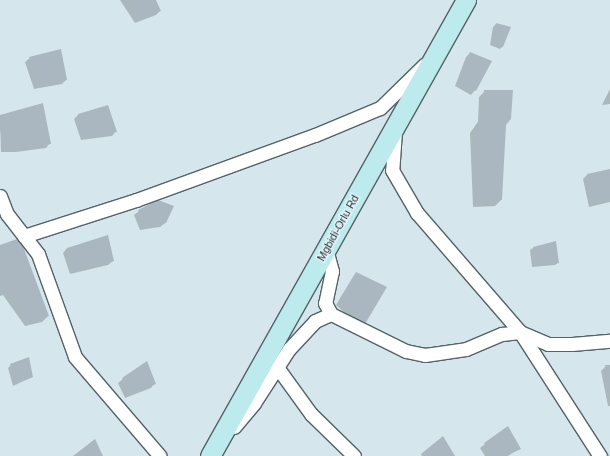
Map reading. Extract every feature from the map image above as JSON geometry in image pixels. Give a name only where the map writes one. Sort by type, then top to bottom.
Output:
[{"type":"main road","name":"Mgbidi-Orlu Rd","points":[[210,455],[466,0]]},
{"type":"street","points":[[24,236],[136,200],[315,135],[380,108],[437,53]]},
{"type":"street","points":[[395,127],[392,170],[417,213],[520,332],[600,456]]},
{"type":"street","points":[[0,196],[6,214],[38,254],[75,357],[160,456]]},
{"type":"street","points":[[326,249],[332,271],[326,303],[331,314],[406,351],[425,355],[466,349],[502,334],[520,332],[548,344],[610,341]]},
{"type":"street","points":[[210,455],[254,403],[288,349],[315,321],[331,314]]},
{"type":"street","points":[[277,367],[311,414],[354,456]]},
{"type":"building","points":[[127,0],[156,0],[161,11],[139,20]]},
{"type":"building","points":[[496,23],[511,27],[503,47],[492,42]]},
{"type":"building","points":[[61,49],[67,80],[39,85],[29,57]]},
{"type":"building","points":[[470,52],[492,61],[476,91],[458,82]]},
{"type":"building","points":[[484,90],[513,90],[511,119],[506,125],[502,200],[478,202],[475,126],[483,115]]},
{"type":"building","points":[[43,103],[51,144],[21,148],[5,148],[0,130],[0,115]]},
{"type":"building","points":[[108,105],[117,132],[85,136],[78,114]]},
{"type":"building","points":[[610,169],[610,199],[593,203],[587,174]]},
{"type":"building","points":[[158,200],[174,206],[166,223],[144,227],[138,210]]},
{"type":"building","points":[[108,235],[114,261],[74,270],[67,248]]},
{"type":"building","points":[[20,238],[49,316],[31,321],[9,290],[0,291],[0,245]]},
{"type":"building","points":[[556,241],[559,263],[535,265],[533,247]]},
{"type":"building","points":[[356,272],[387,287],[365,324],[339,300]]},
{"type":"building","points":[[29,357],[33,377],[15,384],[10,364]]},
{"type":"building","points":[[147,361],[156,384],[130,394],[122,378]]},
{"type":"building","points":[[605,365],[610,365],[610,388],[609,388]]},
{"type":"building","points":[[508,426],[521,449],[505,456],[492,456],[484,443]]},
{"type":"building","points":[[443,436],[455,456],[422,456],[421,454]]},
{"type":"building","points":[[95,439],[103,456],[73,456]]}]
